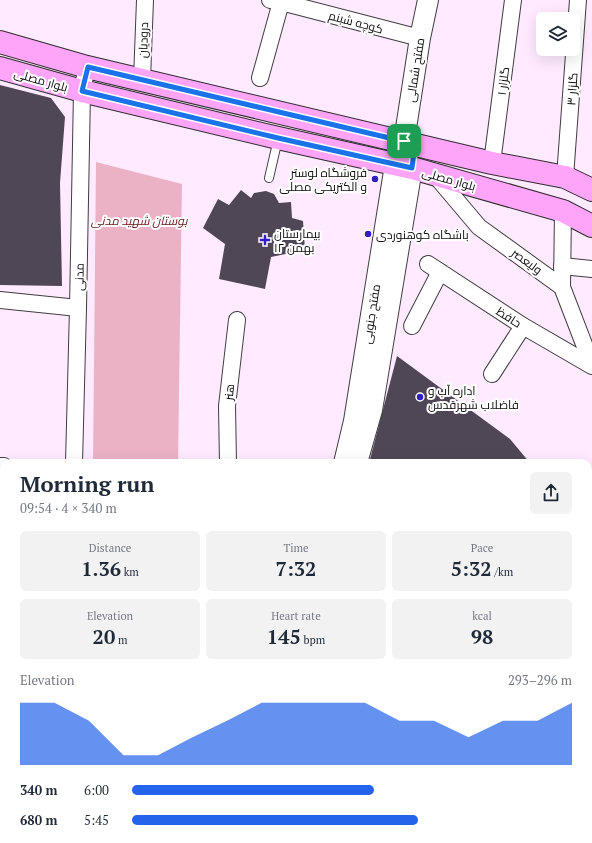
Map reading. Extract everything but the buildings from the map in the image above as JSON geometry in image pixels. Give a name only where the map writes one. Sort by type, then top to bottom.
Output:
[{"type":"main road","name":"بلوار مصلی","points":[[0,42],[88,67],[142,80],[492,163],[565,178],[592,190]]},
{"type":"main road","name":"بلوار مصلی","points":[[0,68],[82,91],[403,166],[563,211],[592,226]]},
{"type":"main road","points":[[403,166],[406,142]]},
{"type":"street","name":"درودیان","points":[[142,80],[145,0]]},
{"type":"street","name":"مفتح شمالی","points":[[406,142],[420,38],[428,0]]},
{"type":"street","name":"گلزار ۱","points":[[492,163],[513,0]]},
{"type":"street","name":"گلزار ۳","points":[[565,178],[578,0]]},
{"type":"street","name":"کوچه شبنم","points":[[275,1],[314,5],[420,38]]},
{"type":"street","points":[[260,78],[275,1]]},
{"type":"street","name":"مدنی","points":[[74,459],[82,91],[88,67]]},
{"type":"street","name":"مفتح جنوبی","points":[[357,459],[361,423],[403,166]]},
{"type":"street","name":"ولیعصر","points":[[435,175],[479,227],[562,287]]},
{"type":"street","points":[[563,211],[562,287],[592,365]]},
{"type":"street","points":[[562,266],[592,269]]},
{"type":"street","name":"حافظ","points":[[412,326],[434,268],[523,326],[592,365]]},
{"type":"street","points":[[0,300],[78,308]]},
{"type":"street","name":"هنر","points":[[228,459],[228,406],[237,320]]},
{"type":"street","points":[[492,374],[523,326]]},
{"type":"street","name":"مفتح جنوبی","points":[[346,459],[361,423]]},
{"type":"lane","points":[[269,178],[278,138]]},
{"type":"green space","name":"بوستان شهید مدنی","points":[[96,162],[182,184],[178,459],[93,459]]},
{"type":"place","name":"فروشگاه لوستر و الکتریکی مصلی","points":[[375,179]]},
{"type":"place","name":"باشگاه کوهنوردی","points":[[368,234]]},
{"type":"place","name":"بیمارستان ۱۲ بهمن","points":[[265,240]]},
{"type":"place","name":"اداره آب و فاضلاب شهرقدس","points":[[420,397]]},
{"type":"route","points":[[88,67],[404,141],[415,144],[412,168],[278,138],[82,91],[88,67]]}]
